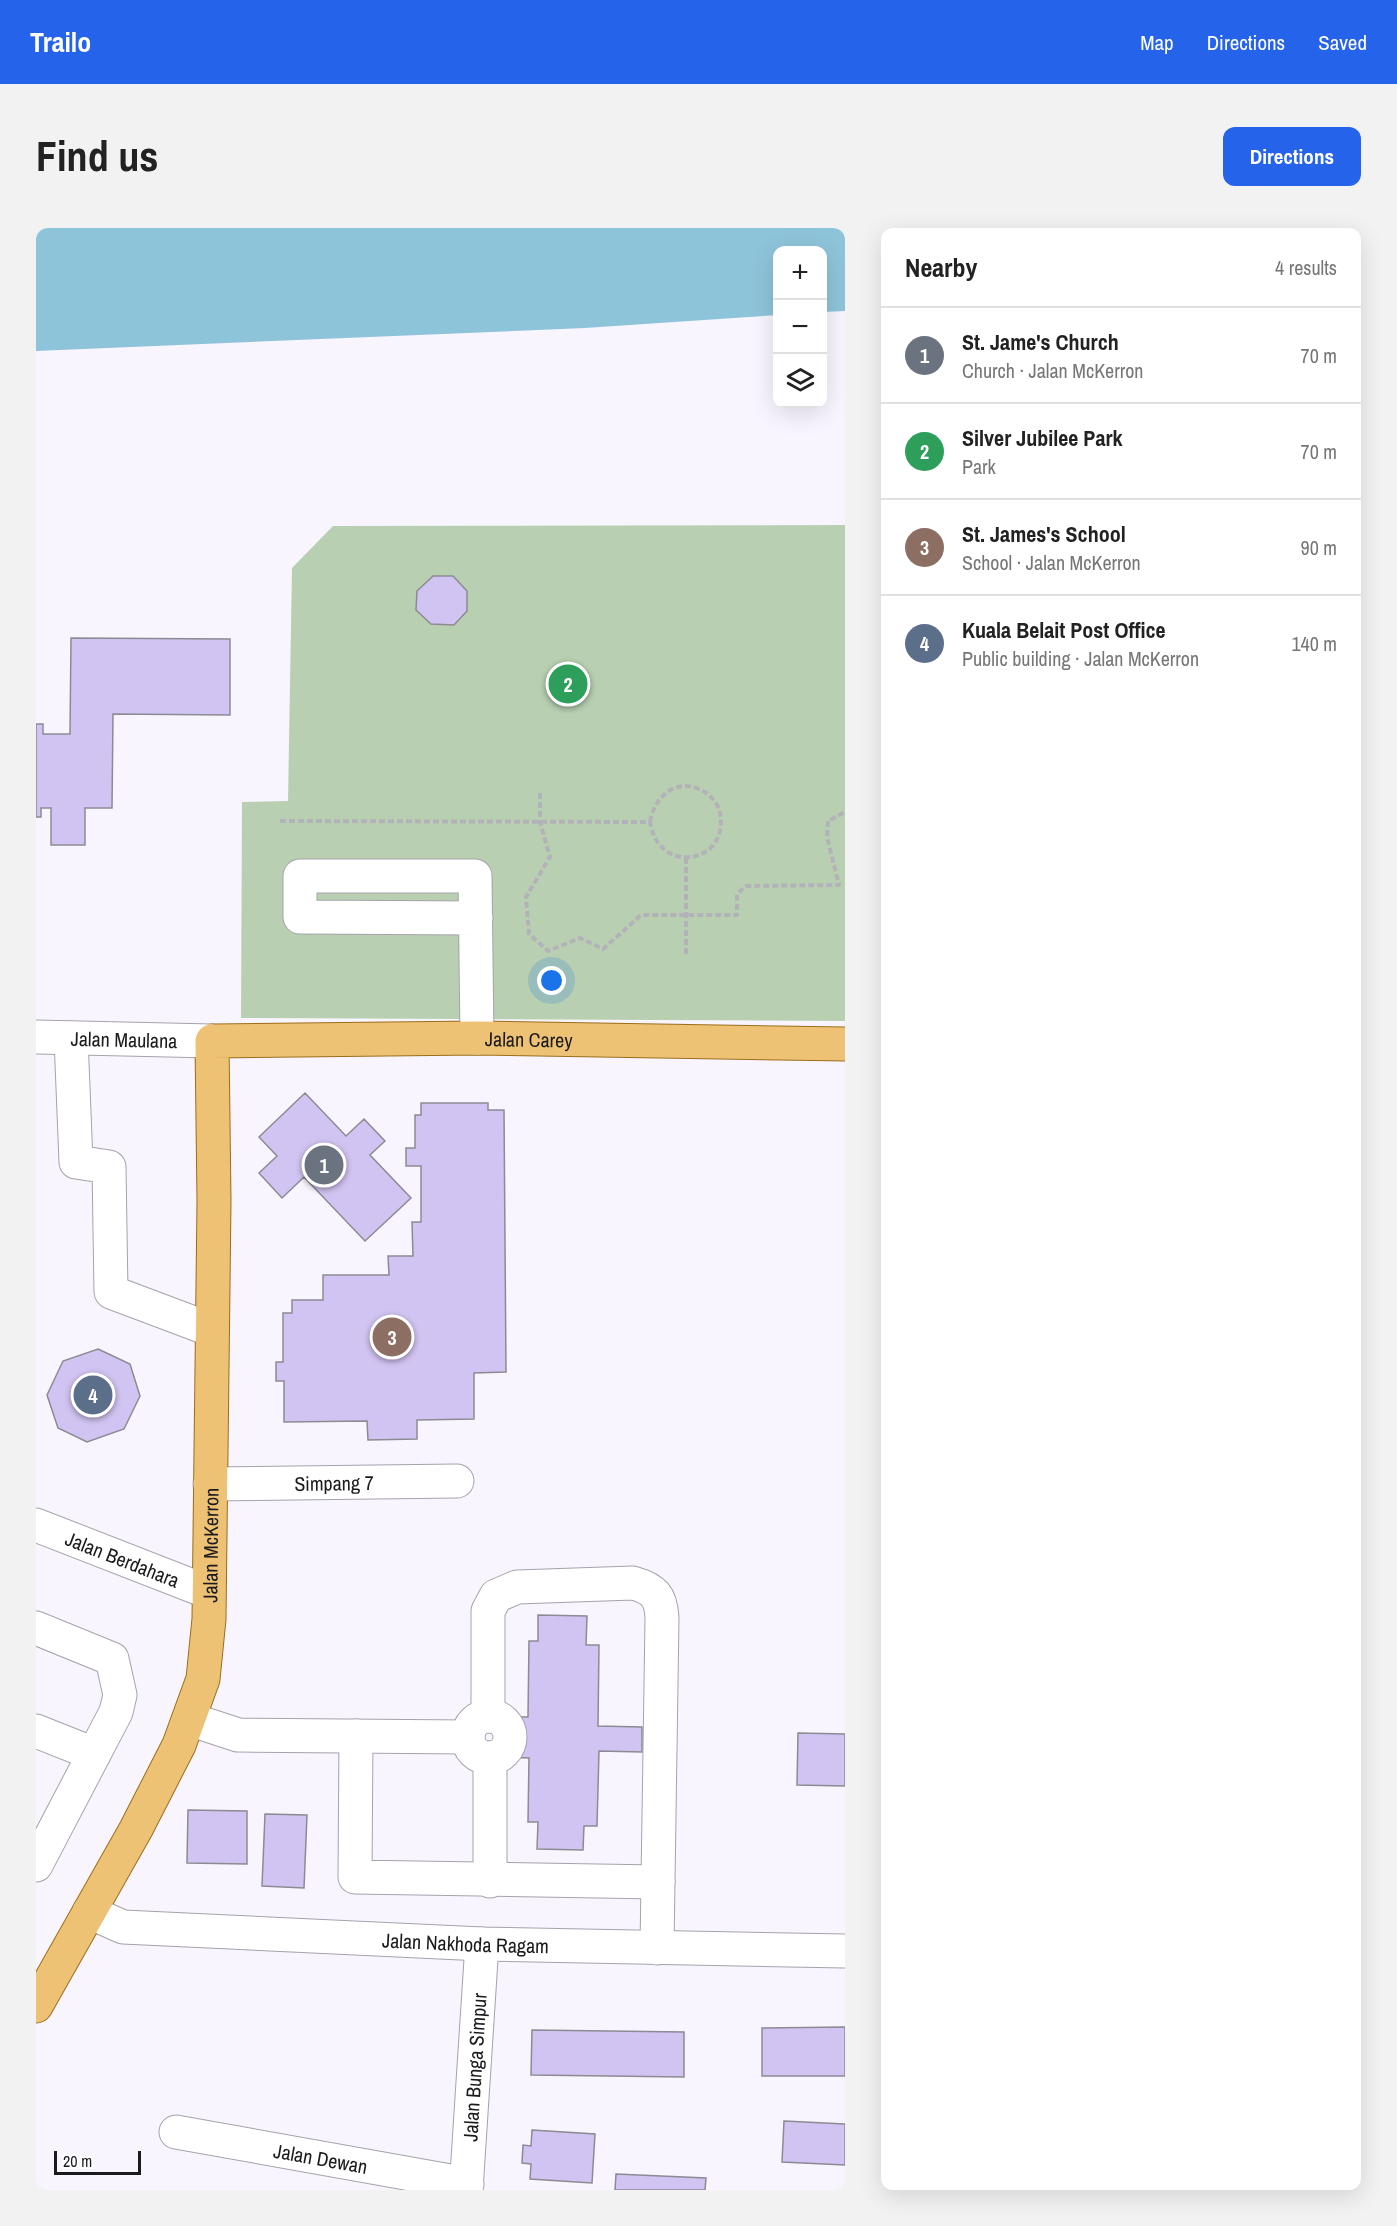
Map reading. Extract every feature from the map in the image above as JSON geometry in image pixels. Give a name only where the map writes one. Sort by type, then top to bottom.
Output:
[{"type":"main road","name":"Jalan Carey","points":[[212,1041],[477,1038],[845,1044]]},
{"type":"main road","name":"Jalan McKerron","points":[[38,1998],[89,1912],[156,1790],[189,1719],[206,1663],[212,1330],[212,1041]]},
{"type":"street","points":[[476,918],[300,918],[300,876],[475,876],[476,918],[477,1038]]},
{"type":"street","name":"Jalan Maulana","points":[[36,1037],[212,1041]]},
{"type":"street","points":[[71,1038],[76,1162],[109,1167],[111,1293],[212,1330]]},
{"type":"street","name":"Simpang 7","points":[[210,1484],[457,1481]]},
{"type":"street","name":"Jalan Berdahara","points":[[36,1525],[208,1592]]},
{"type":"street","points":[[490,1881],[482,1737],[488,1611],[496,1596],[517,1587],[633,1583],[647,1587],[657,1594],[661,1603],[662,1618],[657,1948]]},
{"type":"street","points":[[36,1628],[112,1659],[120,1695],[116,1712],[94,1754],[44,1834],[36,1865]]},
{"type":"street","points":[[189,1719],[238,1735],[482,1737]]},
{"type":"street","points":[[36,1731],[94,1754]]},
{"type":"street","points":[[356,1736],[355,1877],[658,1882]]},
{"type":"street","name":"Jalan Nakhoda Ragam","points":[[89,1912],[123,1927],[482,1944],[845,1951]]},
{"type":"street","name":"Jalan Bunga Simpur","points":[[466,2187],[482,1944]]},
{"type":"street","name":"Jalan Dewan","points":[[176,2132],[466,2187]]},
{"type":"path","points":[[692,788],[711,797],[720,815],[719,836],[711,848],[699,855],[686,858],[672,855],[660,848],[652,836],[650,822],[656,802],[672,789],[692,788]]},
{"type":"path","points":[[540,794],[540,822],[550,857],[526,897],[529,934],[548,951],[580,938],[603,949],[641,915],[737,915],[737,894],[746,886],[839,885],[827,837],[828,821],[845,812]]},
{"type":"path","points":[[280,821],[650,822]]},
{"type":"path","points":[[686,858],[686,956]]},
{"type":"green space","points":[[845,525],[845,1021],[241,1018],[242,802],[288,801],[292,568],[333,526]]},
{"type":"water","points":[[36,228],[845,228],[845,311],[827,312],[827,246],[773,246],[773,315],[585,328],[36,351]]},
{"type":"building","points":[[433,576],[453,576],[467,591],[467,611],[454,625],[431,624],[416,610],[417,591]]},
{"type":"building","points":[[71,638],[230,639],[230,715],[113,714],[112,808],[85,808],[85,845],[51,845],[51,808],[41,808],[41,817],[36,817],[36,724],[43,724],[43,734],[70,734]]},
{"type":"building","points":[[305,1093],[346,1136],[364,1119],[385,1141],[370,1155],[411,1198],[365,1241],[304,1177],[282,1198],[259,1173],[277,1156],[259,1137]]},
{"type":"building","points":[[421,1103],[488,1103],[488,1110],[504,1110],[506,1372],[474,1373],[474,1419],[417,1420],[417,1439],[368,1440],[367,1421],[284,1422],[284,1381],[276,1381],[276,1362],[283,1362],[283,1313],[292,1313],[292,1300],[323,1300],[323,1275],[389,1275],[388,1256],[413,1256],[412,1222],[421,1222],[421,1166],[406,1166],[406,1148],[415,1148],[415,1115],[421,1115]]},
{"type":"building","points":[[98,1349],[130,1364],[140,1396],[124,1429],[87,1442],[58,1428],[47,1395],[63,1361]]},
{"type":"building","points":[[538,1615],[587,1616],[586,1645],[599,1645],[598,1726],[642,1727],[642,1752],[599,1751],[597,1826],[584,1826],[583,1850],[537,1849],[538,1822],[528,1822],[529,1758],[503,1757],[494,1735],[504,1717],[528,1717],[529,1641],[538,1641]]},
{"type":"building","points":[[798,1733],[845,1734],[845,1786],[797,1785]]},
{"type":"building","points":[[188,1810],[247,1811],[247,1864],[187,1863]]},
{"type":"building","points":[[265,1814],[307,1815],[304,1888],[262,1886]]},
{"type":"building","points":[[845,2027],[845,2076],[762,2076],[762,2028]]},
{"type":"building","points":[[532,2030],[684,2032],[684,2077],[531,2075]]},
{"type":"building","points":[[784,2121],[845,2124],[845,2165],[782,2162]]},
{"type":"building","points":[[532,2130],[595,2134],[592,2183],[530,2179],[531,2164],[522,2163],[523,2145],[531,2146]]},
{"type":"building","points":[[616,2174],[706,2178],[705,2190],[615,2190]]},
{"type":"place","name":"Silver Jubilee Park","points":[[568,684]]},
{"type":"place","name":"St. Jame's Church","points":[[324,1165]]},
{"type":"place","name":"St. James's School","points":[[392,1337]]},
{"type":"place","name":"Kuala Belait Post Office","points":[[93,1395]]}]
